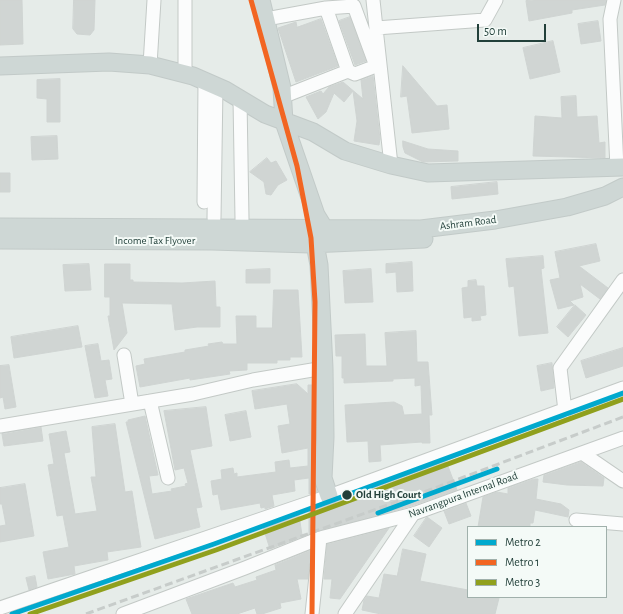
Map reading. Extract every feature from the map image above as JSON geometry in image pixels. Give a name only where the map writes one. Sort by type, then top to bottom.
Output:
[{"type":"main road","points":[[261,0],[282,97],[284,122],[316,215],[314,236],[319,265],[324,368],[325,437],[323,478],[329,496]]},
{"type":"main road","points":[[0,66],[109,62],[150,65],[185,74],[210,84],[284,122],[313,132],[345,151],[391,165],[428,173],[620,167]]},
{"type":"main road","name":"Ashram Road","points":[[314,236],[421,229],[495,220],[567,207],[604,196],[623,187]]},
{"type":"main road","name":"Ashram Road","points":[[314,236],[422,240],[570,218],[608,206],[623,199]]},
{"type":"main road","points":[[0,215],[299,220],[314,236]]},
{"type":"main road","name":"Income Tax Flyover","points":[[0,227],[287,236]]},
{"type":"main road","points":[[0,250],[297,254],[314,236]]},
{"type":"main road","name":"Income Tax Flyover","points":[[0,240],[314,236]]},
{"type":"street","points":[[150,65],[154,0]]},
{"type":"street","points":[[185,0],[185,74]]},
{"type":"street","points":[[373,0],[391,165]]},
{"type":"street","points":[[376,28],[485,20],[496,0]]},
{"type":"street","points":[[614,0],[610,19],[620,167]]},
{"type":"street","points":[[266,19],[326,8],[354,6],[376,66],[355,74],[348,71],[282,97]]},
{"type":"street","points":[[326,8],[348,71]]},
{"type":"street","points":[[204,202],[210,84]]},
{"type":"street","points":[[210,84],[214,218]]},
{"type":"street","points":[[240,99],[242,219]]},
{"type":"street","points":[[565,411],[560,368],[623,280]]},
{"type":"street","points":[[124,355],[132,404]]},
{"type":"street","points":[[0,426],[150,401],[324,368]]},
{"type":"street","points":[[0,608],[329,496],[565,411],[623,388]]},
{"type":"street","points":[[150,401],[168,478]]},
{"type":"street","name":"Navrangpura Internal Road","points":[[123,614],[320,538],[413,514],[623,438]]},
{"type":"street","points":[[582,453],[623,481]]},
{"type":"street","points":[[345,614],[413,514]]},
{"type":"street","points":[[576,520],[623,524]]},
{"type":"street","points":[[312,614],[320,538]]},
{"type":"building","points":[[0,0],[22,0],[23,44],[0,45]]},
{"type":"building","points":[[74,0],[95,0],[94,30],[90,35],[77,34],[73,29]]},
{"type":"building","points":[[606,0],[605,5],[572,10],[572,13],[529,21],[526,1]]},
{"type":"building","points":[[350,17],[366,61],[355,65],[339,21]]},
{"type":"building","points":[[321,19],[338,66],[296,82],[278,28],[296,22],[297,27]]},
{"type":"building","points":[[598,21],[601,41],[581,44],[578,24]]},
{"type":"building","points":[[553,41],[560,72],[530,79],[523,48]]},
{"type":"building","points":[[403,66],[437,106],[447,105],[449,129],[412,133],[407,96],[401,97]]},
{"type":"building","points":[[373,76],[380,139],[379,145],[354,141],[357,121],[353,91],[344,102],[334,93],[326,112],[318,119],[306,97],[321,91],[323,94],[329,87],[343,82],[363,99],[361,80]]},
{"type":"building","points":[[60,79],[60,122],[47,122],[47,99],[37,98],[37,80]]},
{"type":"building","points":[[576,96],[577,117],[597,116],[599,143],[605,142],[605,158],[533,156],[535,116],[562,118],[561,97]]},
{"type":"building","points":[[57,136],[58,159],[32,160],[31,137]]},
{"type":"building","points":[[403,141],[428,149],[458,151],[458,161],[423,162],[405,153]]},
{"type":"building","points":[[267,158],[271,163],[276,161],[287,180],[278,185],[271,195],[266,194],[264,182],[250,172]]},
{"type":"building","points":[[0,173],[10,173],[10,192],[0,192]]},
{"type":"building","points":[[497,182],[498,194],[452,199],[451,187]]},
{"type":"building","points":[[596,244],[600,261],[579,266],[608,288],[600,299],[580,284],[583,297],[570,301],[574,305],[558,309],[550,280],[560,278],[555,252]]},
{"type":"building","points":[[543,256],[544,268],[541,269],[548,333],[519,336],[514,286],[509,287],[506,259]]},
{"type":"building","points":[[412,262],[413,291],[397,292],[396,272],[386,273],[386,264]]},
{"type":"building","points":[[89,264],[91,290],[65,291],[63,265]]},
{"type":"building","points":[[105,264],[130,264],[130,280],[133,280],[133,282],[182,283],[215,281],[216,307],[220,307],[220,327],[197,327],[175,330],[172,304],[122,303],[127,333],[114,350],[108,316],[110,316],[110,297],[105,297]]},
{"type":"building","points":[[270,269],[270,283],[246,283],[246,270]]},
{"type":"building","points":[[371,269],[373,302],[345,303],[343,271]]},
{"type":"building","points":[[476,280],[477,286],[484,286],[486,315],[480,316],[481,320],[472,321],[472,317],[464,318],[462,288],[468,287],[468,281]]},
{"type":"building","points":[[274,290],[298,290],[302,357],[290,357],[290,360],[277,360],[277,363],[247,363],[247,370],[229,371],[230,374],[190,380],[190,378],[140,387],[136,366],[145,364],[144,359],[185,352],[185,350],[209,346],[208,344],[222,342],[223,344],[237,344],[236,316],[256,316],[256,328],[272,328]]},
{"type":"building","points":[[575,305],[586,315],[568,337],[557,327]]},
{"type":"building","points":[[78,326],[82,347],[14,358],[11,337]]},
{"type":"building","points":[[416,331],[417,362],[428,362],[432,415],[429,415],[430,443],[422,442],[380,445],[381,461],[369,462],[368,441],[347,442],[345,405],[394,402],[402,406],[404,415],[422,414],[421,385],[415,386],[415,378],[393,379],[393,381],[344,383],[344,378],[342,378],[342,356],[336,356],[335,335],[365,334],[366,366],[387,366],[385,333]]},
{"type":"building","points":[[98,344],[101,361],[109,360],[112,379],[105,380],[108,396],[95,398],[85,346]]},
{"type":"building","points":[[623,348],[623,366],[586,378],[581,361]]},
{"type":"building","points":[[552,363],[554,388],[541,391],[537,366]]},
{"type":"building","points":[[9,365],[16,407],[5,409],[3,397],[0,398],[0,366]]},
{"type":"building","points":[[297,384],[308,394],[308,385],[314,385],[315,437],[313,478],[317,492],[309,494],[309,478],[294,480],[295,491],[272,495],[274,506],[265,509],[265,507],[261,508],[260,503],[221,510],[218,494],[213,495],[211,481],[222,479],[221,470],[233,468],[234,474],[237,473],[237,477],[276,472],[275,462],[289,460],[290,468],[308,466],[308,448],[282,453],[278,426],[290,424],[287,404],[255,409],[252,391]]},
{"type":"building","points":[[206,407],[212,446],[190,450],[202,507],[196,508],[200,527],[155,539],[126,422],[128,422],[128,420],[145,416],[158,475],[149,476],[152,494],[172,491],[171,489],[186,486],[185,484],[188,483],[184,468],[175,470],[164,411]]},
{"type":"building","points":[[246,411],[251,437],[230,441],[225,415]]},
{"type":"building","points":[[115,424],[125,492],[132,491],[141,547],[107,552],[108,560],[74,566],[75,574],[48,579],[43,552],[69,547],[63,515],[57,516],[48,465],[54,464],[49,434],[66,431],[70,452],[64,453],[75,514],[97,511],[91,477],[96,477],[92,427]]},
{"type":"building","points":[[41,427],[43,441],[4,446],[2,434]]},
{"type":"building","points":[[446,461],[457,490],[411,506],[309,534],[309,511],[326,505],[333,505],[337,502]]},
{"type":"building","points":[[581,462],[604,478],[603,486],[567,485],[543,482],[544,475]]},
{"type":"building","points":[[538,479],[536,499],[561,504],[569,510],[568,517],[535,510],[533,523],[530,523],[530,526],[478,526],[483,497],[497,492],[508,494],[508,488]]},
{"type":"building","points":[[25,484],[34,536],[0,542],[0,526],[6,525],[2,504],[0,504],[0,488]]},
{"type":"building","points":[[466,503],[471,516],[449,524],[444,511]]},
{"type":"building","points":[[299,515],[302,535],[306,535],[270,549],[263,527]]},
{"type":"building","points":[[427,517],[442,528],[429,547],[414,536]]},
{"type":"building","points":[[389,528],[340,599],[330,598],[332,579],[324,579],[327,544]]},
{"type":"building","points":[[403,549],[426,554],[420,581],[467,590],[467,598],[499,598],[495,614],[381,614],[362,610],[364,600],[367,596],[379,598],[384,574],[397,576]]},
{"type":"building","points":[[311,550],[308,579],[297,579],[301,599],[280,603],[281,608],[262,614],[257,614],[255,608],[237,614],[192,614],[186,599],[233,583],[235,587],[257,580],[256,577],[276,570],[275,565]]},
{"type":"building","points":[[35,576],[37,587],[29,590],[26,578]]},
{"type":"railway","points":[[86,614],[432,489],[623,417]]},
{"type":"metro line","name":"1","points":[[251,0],[297,166],[311,238],[315,302],[312,614]]},
{"type":"metro line","name":"2","points":[[12,614],[214,544],[623,393]]},
{"type":"metro line","name":"3","points":[[30,614],[216,550],[623,399]]},
{"type":"metro line","name":"2","points":[[378,513],[497,469]]},
{"type":"place","name":"Old High Court","points":[[347,495]]}]
